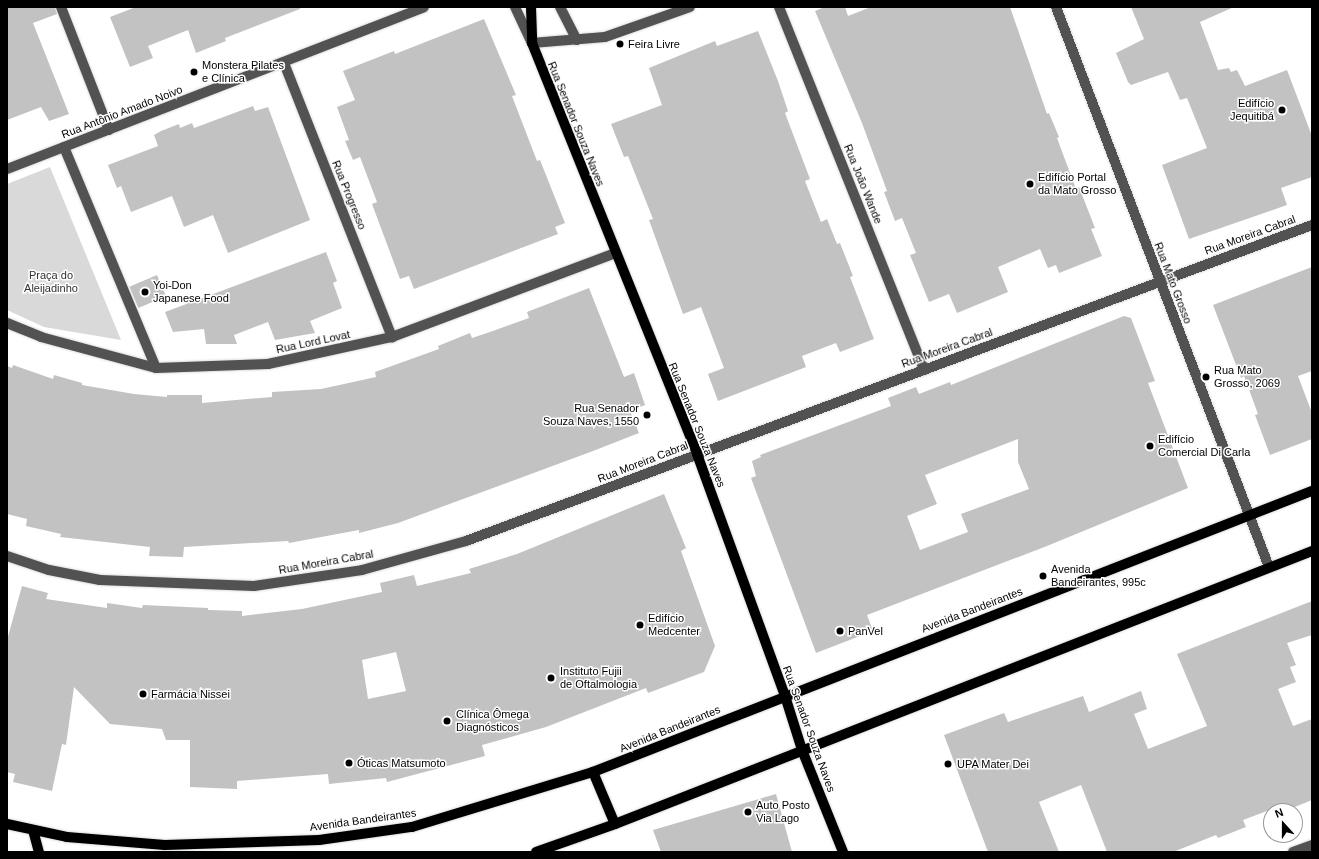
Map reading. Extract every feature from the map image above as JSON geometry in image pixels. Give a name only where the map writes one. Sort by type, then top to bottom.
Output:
[{"type":"main road","name":"Rua Senador Souza Naves","points":[[531,7],[532,43],[696,454],[785,696],[802,750],[843,852]]},
{"type":"main road","name":"Avenida Bandeirantes","points":[[7,824],[67,837],[96,838],[149,845],[225,845],[319,840],[412,827],[593,772],[1312,490]]},
{"type":"main road","points":[[536,852],[615,824],[1312,550]]},
{"type":"main road","points":[[593,772],[615,824]]},
{"type":"main road","points":[[33,830],[39,852]]},
{"type":"street","points":[[61,7],[109,130]]},
{"type":"street","name":"Rua Antônio Amado Noivo","points":[[7,168],[284,63],[424,7]]},
{"type":"street","points":[[515,7],[532,43],[605,37],[690,7]]},
{"type":"street","points":[[560,7],[577,40]]},
{"type":"street","name":"Rua João Wande","points":[[779,7],[924,370]]},
{"type":"street","name":"Rua Mato Grosso","points":[[1056,7],[1269,567]]},
{"type":"street","name":"Rua Progresso","points":[[284,63],[392,337]]},
{"type":"street","points":[[64,147],[156,368]]},
{"type":"street","name":"Rua Moreira Cabral","points":[[7,556],[49,570],[100,580],[254,586],[362,570],[466,541],[1312,225]]},
{"type":"street","name":"Rua Lord Lovat","points":[[7,323],[40,337],[156,368],[268,364],[392,337],[615,253]]},
{"type":"street","points":[[1293,852],[1312,845]]},
{"type":"green space","name":"Praça do Aleijadinho","points":[[50,167],[121,340],[44,327],[7,310],[7,184]]},
{"type":"building","points":[[7,7],[55,7],[57,14],[33,23],[69,114],[49,121],[41,107],[7,120]]},
{"type":"building","points":[[136,7],[300,7],[300,9],[225,38],[226,41],[196,53],[188,30],[148,46],[153,58],[130,67],[110,17]]},
{"type":"building","points":[[825,7],[845,7],[848,16],[871,7],[1010,7],[1047,114],[1049,113],[1059,137],[1057,138],[1076,189],[1079,187],[1095,228],[1091,229],[1102,256],[1059,273],[1056,265],[1048,268],[1040,249],[998,267],[1008,292],[957,313],[949,294],[929,302],[910,255],[916,253],[902,218],[895,221],[884,192],[887,191],[862,123],[815,11]]},
{"type":"building","points":[[1131,7],[1234,7],[1200,22],[1218,70],[1229,68],[1231,72],[1237,70],[1245,86],[1287,70],[1312,136],[1312,177],[1281,188],[1287,205],[1189,239],[1162,165],[1207,148],[1187,98],[1180,100],[1168,72],[1131,85],[1128,82],[1116,53],[1144,39]]},
{"type":"building","points":[[484,19],[516,95],[512,96],[537,161],[540,160],[565,223],[555,227],[558,234],[414,289],[409,276],[400,279],[372,204],[377,202],[360,157],[353,160],[345,141],[349,140],[337,107],[355,100],[343,71],[394,51],[395,54]]},
{"type":"building","points":[[758,31],[778,81],[788,111],[785,113],[810,179],[805,181],[821,222],[827,219],[837,244],[840,243],[853,276],[850,277],[874,339],[840,352],[836,343],[802,356],[806,367],[718,401],[708,374],[724,368],[701,307],[683,314],[649,220],[653,219],[628,156],[624,157],[611,124],[662,105],[649,68],[715,41],[717,46]]},
{"type":"building","points":[[253,106],[255,111],[268,107],[310,220],[228,253],[213,215],[184,227],[172,196],[131,212],[121,186],[117,188],[108,165],[158,146],[154,135],[161,131],[179,124],[180,128],[192,123],[194,128]]},
{"type":"building","points":[[326,252],[337,281],[333,283],[342,308],[310,321],[315,333],[275,340],[268,322],[234,335],[237,344],[206,344],[204,329],[173,332],[165,312]]},
{"type":"building","points":[[1312,267],[1312,371],[1298,376],[1312,413],[1312,439],[1270,455],[1255,415],[1258,414],[1244,376],[1241,378],[1213,305]]},
{"type":"building","name":"Yoi-Don Japanese Food","points":[[157,275],[166,296],[138,308],[129,287]]},
{"type":"building","points":[[589,288],[624,377],[634,373],[645,405],[630,411],[639,433],[593,451],[398,523],[359,533],[359,530],[289,543],[288,541],[184,547],[183,557],[149,556],[150,547],[60,537],[61,534],[26,526],[27,519],[7,514],[7,366],[12,368],[13,365],[53,379],[54,375],[82,383],[82,385],[134,394],[167,397],[167,395],[202,395],[202,403],[272,397],[272,392],[321,389],[376,377],[375,372],[439,349],[438,346],[470,333],[472,338],[529,318],[527,312]]},
{"type":"building","points":[[1124,316],[1131,318],[1155,381],[1148,383],[1188,488],[1047,546],[867,615],[873,631],[816,653],[751,478],[756,476],[752,461],[761,457],[760,455],[891,406],[888,398],[916,387],[919,394],[950,382],[951,385]],"holes":[[[1018,439],[1018,462],[1029,489],[961,514],[968,532],[920,550],[907,516],[937,504],[925,475]]]},
{"type":"building","points":[[664,494],[686,548],[681,551],[715,646],[704,672],[648,693],[646,688],[546,727],[482,745],[485,756],[387,782],[386,778],[329,784],[328,774],[237,781],[237,789],[190,787],[190,740],[166,740],[162,729],[110,724],[74,687],[66,745],[62,744],[52,791],[13,782],[15,774],[7,772],[7,640],[22,586],[48,593],[46,599],[107,608],[107,603],[142,608],[143,605],[208,608],[208,610],[242,611],[242,616],[302,609],[382,592],[380,583],[414,575],[417,586],[471,573],[469,569],[517,554]],"holes":[[[396,652],[406,691],[368,699],[362,660]]]},
{"type":"building","points":[[1312,601],[1312,635],[1287,643],[1296,665],[1290,667],[1296,682],[1278,689],[1293,726],[1312,719],[1312,800],[1303,804],[1263,803],[1263,812],[1243,820],[1246,827],[1218,838],[1216,835],[1173,852],[1107,852],[1081,785],[1039,802],[1059,852],[988,852],[944,735],[1004,713],[1008,722],[1083,696],[1089,712],[1141,691],[1147,709],[1134,714],[1148,749],[1207,726],[1177,654]]},
{"type":"building","name":"Auto Posto Via Lago","points":[[776,794],[792,852],[661,852],[653,830]]},
{"type":"place","name":"Feira Livre","points":[[620,44]]},
{"type":"place","name":"Monstera Pilates e Clínica","points":[[194,72]]},
{"type":"place","name":"Edifício Jequitibá","points":[[1282,110]]},
{"type":"place","name":"Edifício Portal da Mato Grosso","points":[[1030,184]]},
{"type":"place","name":"Yoi-Don Japanese Food","points":[[145,292]]},
{"type":"place","name":"Rua Mato Grosso, 2069","points":[[1206,377]]},
{"type":"place","name":"Rua Senador Souza Naves, 1550","points":[[647,415]]},
{"type":"place","name":"Edifício Comercial Di Carla","points":[[1150,446]]},
{"type":"place","name":"Avenida Bandeirantes, 995c","points":[[1043,576]]},
{"type":"place","name":"Edifício Medcenter","points":[[640,625]]},
{"type":"place","name":"PanVel","points":[[840,631]]},
{"type":"place","name":"Instituto Fujii de Oftalmologia","points":[[551,678]]},
{"type":"place","name":"Farmácia Nissei","points":[[143,694]]},
{"type":"place","name":"Clínica Ômega Diagnósticos","points":[[447,721]]},
{"type":"place","name":"Óticas Matsumoto","points":[[349,763]]},
{"type":"place","name":"UPA Mater Dei","points":[[948,764]]},
{"type":"place","name":"Auto Posto Via Lago","points":[[748,812]]}]
